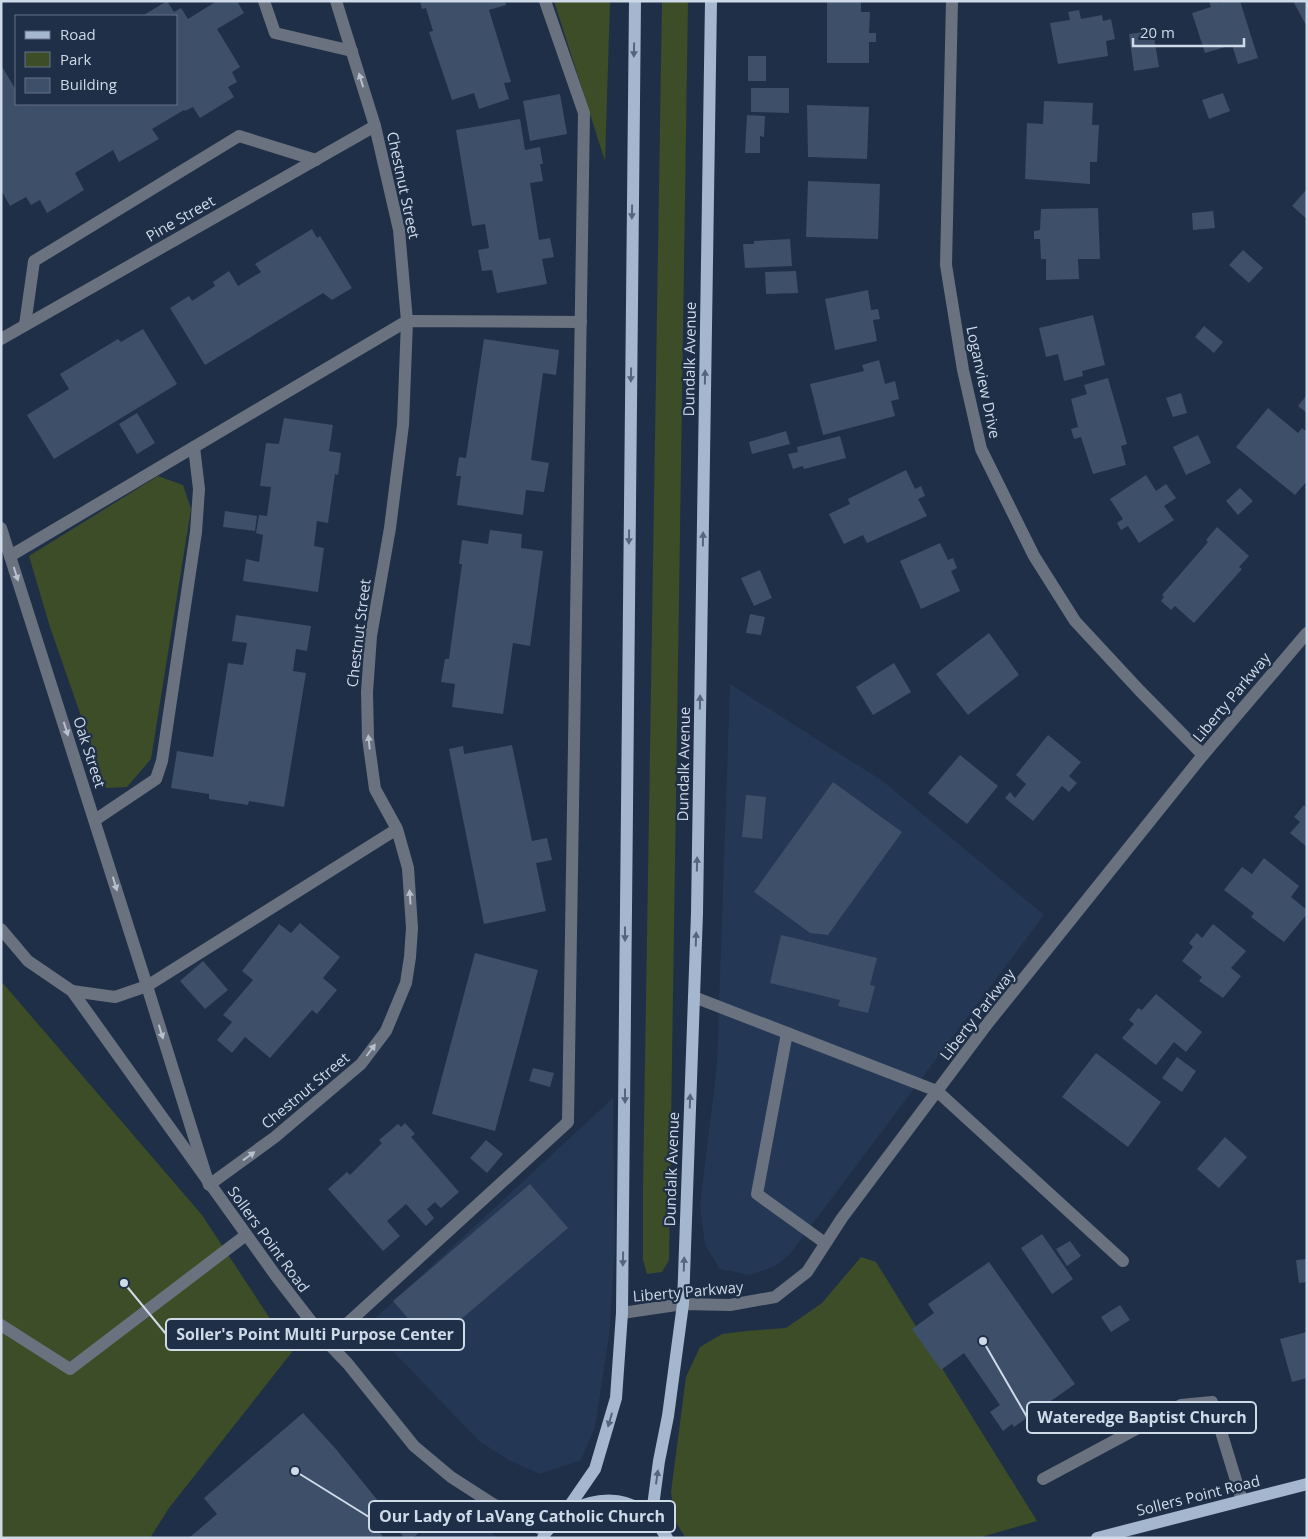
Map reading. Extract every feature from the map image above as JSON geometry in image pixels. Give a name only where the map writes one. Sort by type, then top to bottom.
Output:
[{"type":"main road","name":"Dundalk Avenue","points":[[545,1535],[566,1512],[595,1469],[616,1398],[622,1313],[634,1]]},
{"type":"main road","name":"Dundalk Avenue","points":[[658,1524],[653,1506],[668,1416],[683,1304],[697,913],[711,1]]},
{"type":"main road","name":"Sollers Point Road","points":[[1097,1538],[1307,1484]]},
{"type":"main road","name":"Dundalk Avenue","points":[[566,1512],[584,1503],[604,1499],[625,1503],[643,1511],[658,1524],[667,1538]]},
{"type":"street","points":[[264,1],[274,33],[352,51]]},
{"type":"street","name":"Chestnut Street","points":[[209,1185],[275,1137],[361,1064],[386,1030],[406,983],[410,957],[412,928],[408,868],[397,829],[375,789],[368,738],[367,692],[371,636],[390,528],[403,425],[406,321],[399,230],[375,126],[336,1]]},
{"type":"street","points":[[326,1342],[568,1122],[584,113],[545,1]]},
{"type":"street","name":"Loganview Drive","points":[[952,1],[946,265],[963,370],[981,449],[1034,556],[1075,621],[1203,755]]},
{"type":"street","name":"Pine Street","points":[[1,339],[375,126]]},
{"type":"street","points":[[25,325],[34,261],[239,136],[316,160]]},
{"type":"street","points":[[10,556],[406,321],[581,322]]},
{"type":"street","points":[[95,820],[156,778],[162,761],[196,532],[199,489],[194,447]]},
{"type":"street","name":"Oak Street","points":[[1,528],[209,1185]]},
{"type":"street","name":"Liberty Parkway","points":[[622,1313],[683,1304],[730,1305],[775,1297],[807,1272],[842,1218],[988,1023],[1203,755],[1307,633]]},
{"type":"street","points":[[72,990],[115,997],[147,986],[397,829]]},
{"type":"street","name":"Sollers Point Road","points":[[1,929],[28,961],[72,990],[209,1185],[276,1276],[326,1342],[348,1364],[414,1446],[450,1477],[545,1535]]},
{"type":"street","points":[[694,997],[937,1091],[1123,1261]]},
{"type":"street","points":[[786,1033],[758,1194],[825,1243]]},
{"type":"street","points":[[1,1325],[70,1369],[246,1235]]},
{"type":"street","points":[[1042,1479],[1181,1405],[1212,1402],[1242,1500]]},
{"type":"shaded area","points":[[730,684],[884,782],[1044,915],[790,1254],[775,1266],[750,1275],[720,1269],[705,1245],[700,1206],[717,1064]]},
{"type":"shaded area","points":[[613,1098],[615,1249],[609,1336],[595,1427],[581,1460],[540,1474],[510,1461],[479,1441],[368,1325]]},
{"type":"shaded area","points":[[451,1507],[499,1538],[416,1538],[444,1510]]},
{"type":"green space","points":[[554,1],[610,1],[605,161]]},
{"type":"green space","points":[[662,1],[688,1],[669,1260],[662,1272],[647,1274],[643,1260],[643,1187]]},
{"type":"green space","points":[[158,476],[183,485],[191,509],[151,759],[127,787],[106,788],[50,627],[29,556]]},
{"type":"green space","points":[[1,981],[202,1215],[292,1352],[169,1508],[150,1538],[1,1538]]},
{"type":"green space","points":[[861,1257],[876,1262],[1037,1521],[978,1538],[686,1538],[676,1523],[671,1492],[686,1377],[700,1347],[722,1334],[786,1328],[822,1303]]},
{"type":"building","points":[[167,1],[174,12],[181,8],[188,19],[217,1],[237,1],[244,13],[217,29],[240,67],[232,72],[237,82],[228,87],[234,97],[200,118],[193,107],[184,110],[152,129],[159,139],[119,162],[113,150],[75,173],[84,190],[47,213],[40,200],[31,205],[26,197],[10,206],[1,190],[1,65],[15,88],[15,105],[178,105],[178,15],[144,15]]},
{"type":"building","points":[[420,1],[505,1],[506,5],[489,10],[511,82],[504,83],[509,99],[479,109],[474,93],[452,100],[429,32],[433,31],[426,8],[422,9]]},
{"type":"building","points":[[827,1],[861,1],[861,12],[870,12],[869,33],[876,33],[876,42],[869,42],[869,63],[827,63]]},
{"type":"building","points":[[1209,1],[1220,1],[1220,3],[1240,1],[1258,58],[1238,64],[1232,45],[1205,53],[1192,13],[1211,7]]},
{"type":"building","points":[[1293,1],[1307,1],[1307,27]]},
{"type":"building","points":[[1079,10],[1081,19],[1102,15],[1103,21],[1111,19],[1115,39],[1106,41],[1108,56],[1058,64],[1050,23],[1070,20],[1068,12]]},
{"type":"building","points":[[1153,31],[1159,67],[1134,71],[1129,34]]},
{"type":"building","points":[[748,56],[766,56],[766,81],[748,81]]},
{"type":"building","points":[[751,88],[789,88],[789,113],[751,112]]},
{"type":"building","points":[[1223,93],[1230,111],[1209,119],[1202,100]]},
{"type":"building","points":[[560,94],[567,134],[530,141],[523,101]]},
{"type":"building","points":[[1044,101],[1093,103],[1092,125],[1099,125],[1097,162],[1090,162],[1090,184],[1025,179],[1027,123],[1043,124]]},
{"type":"building","points":[[807,105],[869,107],[867,159],[808,157]]},
{"type":"building","points":[[747,115],[765,116],[764,137],[760,136],[760,153],[745,153]]},
{"type":"building","points":[[520,119],[525,150],[540,147],[543,181],[530,183],[539,240],[550,238],[554,257],[542,259],[547,284],[497,293],[492,270],[482,271],[478,250],[489,248],[485,224],[472,226],[456,130]]},
{"type":"building","points":[[808,181],[880,184],[878,239],[806,237]]},
{"type":"building","points":[[1307,189],[1307,219],[1292,206]]},
{"type":"building","points":[[1098,208],[1100,259],[1078,259],[1079,279],[1046,280],[1046,259],[1041,259],[1040,239],[1034,239],[1034,231],[1040,230],[1041,209]]},
{"type":"building","points":[[1213,211],[1215,228],[1193,230],[1192,213]]},
{"type":"building","points":[[312,229],[317,238],[320,236],[352,288],[332,300],[323,293],[205,365],[170,308],[189,296],[192,301],[215,286],[213,282],[229,271],[238,286],[261,272],[255,264]]},
{"type":"building","points":[[790,239],[792,266],[745,268],[743,244],[754,244],[754,241]]},
{"type":"building","points":[[1243,250],[1263,268],[1249,283],[1229,265]]},
{"type":"building","points":[[796,271],[798,293],[766,294],[765,272]]},
{"type":"building","points":[[868,290],[871,310],[878,309],[880,319],[873,320],[877,341],[835,350],[825,299]]},
{"type":"building","points":[[1093,315],[1105,365],[1082,371],[1083,376],[1064,381],[1058,354],[1046,357],[1039,328]]},
{"type":"building","points":[[1204,326],[1223,342],[1214,353],[1195,337]]},
{"type":"building","points":[[143,329],[177,384],[54,459],[27,415],[69,389],[60,374],[118,339],[121,342]]},
{"type":"building","points":[[484,339],[559,350],[556,375],[543,373],[531,460],[549,463],[544,492],[526,490],[523,515],[457,505],[461,476],[456,476],[459,457],[466,458]]},
{"type":"building","points":[[879,360],[885,384],[895,381],[899,399],[891,401],[895,416],[823,435],[810,384],[864,371],[862,365]]},
{"type":"building","points":[[1108,378],[1127,444],[1121,446],[1126,465],[1093,474],[1081,437],[1074,439],[1071,429],[1078,427],[1071,399],[1087,394],[1084,385]]},
{"type":"building","points":[[1181,393],[1187,413],[1173,417],[1166,398]]},
{"type":"building","points":[[1307,395],[1307,413],[1298,406]]},
{"type":"building","points":[[1268,408],[1298,433],[1302,428],[1307,432],[1307,481],[1295,495],[1236,447]]},
{"type":"building","points":[[137,413],[155,443],[137,454],[119,424]]},
{"type":"building","points":[[284,418],[333,425],[329,451],[341,453],[338,475],[335,474],[328,523],[317,521],[314,546],[324,548],[318,592],[243,581],[246,559],[259,562],[263,535],[256,533],[259,515],[267,516],[271,487],[260,486],[266,443],[279,444]]},
{"type":"building","points":[[786,431],[790,444],[752,454],[749,442]]},
{"type":"building","points":[[1198,435],[1211,463],[1186,475],[1173,447]]},
{"type":"building","points":[[840,436],[846,458],[804,469],[803,466],[793,469],[788,454],[798,452],[797,447]]},
{"type":"building","points":[[906,470],[915,489],[921,486],[925,496],[918,499],[927,516],[867,543],[863,535],[844,544],[829,514],[850,504],[848,499]]},
{"type":"building","points":[[1146,475],[1156,491],[1166,484],[1176,498],[1164,506],[1174,520],[1139,543],[1128,526],[1121,530],[1117,523],[1123,519],[1110,499]]},
{"type":"building","points":[[1240,488],[1253,501],[1238,515],[1226,501]]},
{"type":"building","points":[[225,511],[257,516],[255,531],[223,527]]},
{"type":"building","points":[[1217,527],[1249,556],[1239,567],[1242,569],[1194,623],[1175,606],[1171,610],[1161,601],[1164,597],[1162,595],[1208,542],[1206,540]]},
{"type":"building","points":[[490,530],[522,534],[521,548],[543,551],[530,646],[513,643],[503,714],[452,707],[455,684],[441,682],[445,659],[449,659],[462,564],[459,564],[462,540],[488,544]]},
{"type":"building","points":[[940,543],[948,560],[953,558],[957,568],[951,571],[960,591],[921,609],[900,561]]},
{"type":"building","points":[[760,570],[772,598],[754,606],[741,578]]},
{"type":"building","points":[[750,614],[765,617],[761,635],[746,633]]},
{"type":"building","points":[[236,615],[311,626],[307,651],[296,649],[293,671],[306,673],[284,807],[249,801],[248,805],[209,799],[209,794],[171,788],[177,751],[213,757],[228,663],[243,665],[247,643],[232,641]]},
{"type":"building","points":[[989,633],[1019,675],[968,715],[936,674]]},
{"type":"building","points":[[894,663],[911,692],[873,715],[856,687]]},
{"type":"building","points":[[1048,735],[1081,762],[1069,776],[1077,783],[1069,792],[1062,786],[1033,821],[1005,798],[1010,792],[1015,798],[1026,784],[1016,775]]},
{"type":"building","points":[[512,745],[532,841],[547,838],[552,860],[536,863],[546,911],[484,924],[449,749],[463,746],[464,754]]},
{"type":"building","points":[[960,755],[998,786],[967,824],[928,793]]},
{"type":"building","points":[[833,782],[902,832],[828,935],[810,933],[754,892]]},
{"type":"building","points":[[746,795],[766,797],[762,839],[742,837]]},
{"type":"building","points":[[1304,805],[1307,808],[1307,847],[1290,833],[1300,822],[1294,817]]},
{"type":"building","points":[[1264,858],[1299,886],[1291,897],[1307,910],[1307,914],[1284,942],[1251,917],[1254,913],[1224,890],[1242,867],[1252,874]]},
{"type":"building","points":[[300,923],[340,957],[323,978],[337,990],[317,1014],[312,1010],[270,1058],[245,1037],[232,1053],[217,1040],[232,1022],[223,1015],[253,980],[242,971],[279,924],[291,933]]},
{"type":"building","points":[[1213,924],[1246,951],[1231,968],[1241,976],[1223,998],[1199,981],[1202,977],[1182,961],[1193,947],[1189,943],[1197,933],[1202,938]]},
{"type":"building","points":[[781,935],[877,958],[870,985],[875,986],[868,1013],[838,1006],[840,1000],[770,983]]},
{"type":"building","points":[[475,953],[538,970],[495,1131],[432,1114]]},
{"type":"building","points":[[203,961],[228,990],[205,1009],[180,981]]},
{"type":"building","points":[[1156,994],[1202,1032],[1186,1052],[1174,1042],[1156,1065],[1122,1038],[1134,1024],[1129,1020],[1138,1008],[1142,1010]]},
{"type":"building","points":[[1096,1053],[1161,1102],[1128,1147],[1062,1097]]},
{"type":"building","points":[[1177,1057],[1196,1071],[1182,1092],[1162,1078]]},
{"type":"building","points":[[533,1068],[554,1073],[550,1087],[529,1081]]},
{"type":"building","points":[[405,1123],[415,1134],[411,1137],[459,1192],[441,1208],[435,1202],[427,1209],[434,1218],[426,1226],[406,1204],[387,1221],[400,1236],[383,1251],[328,1189],[347,1172],[350,1175],[382,1143],[379,1140],[398,1124],[401,1127]]},
{"type":"building","points":[[1225,1137],[1247,1157],[1219,1188],[1197,1169]]},
{"type":"building","points":[[486,1140],[503,1154],[487,1173],[470,1158]]},
{"type":"building","points":[[530,1184],[568,1228],[431,1345],[393,1301]]},
{"type":"building","points":[[1042,1234],[1073,1279],[1052,1294],[1021,1248]]},
{"type":"building","points":[[1070,1241],[1081,1256],[1067,1266],[1056,1249]]},
{"type":"building","points":[[1307,1259],[1307,1282],[1299,1283],[1296,1260]]},
{"type":"building","points":[[989,1262],[1075,1384],[1014,1427],[1012,1424],[1003,1431],[990,1412],[1000,1405],[964,1353],[941,1370],[912,1329],[934,1313],[928,1304]]},
{"type":"building","points":[[1120,1305],[1130,1320],[1111,1332],[1101,1317]]},
{"type":"building","points":[[1307,1332],[1307,1378],[1292,1382],[1280,1339]]},
{"type":"building","points":[[303,1413],[335,1448],[388,1513],[374,1525],[384,1538],[189,1538],[217,1514],[204,1498]]},
{"type":"building","points":[[416,1512],[427,1526],[413,1538],[404,1538],[397,1528]]},
{"type":"place","name":"Soller's Point Multi Purpose Center","points":[[124,1283]]},
{"type":"place","name":"Wateredge Baptist Church","points":[[983,1341]]},
{"type":"place","name":"Our Lady of LaVang Catholic Church","points":[[295,1471]]}]
